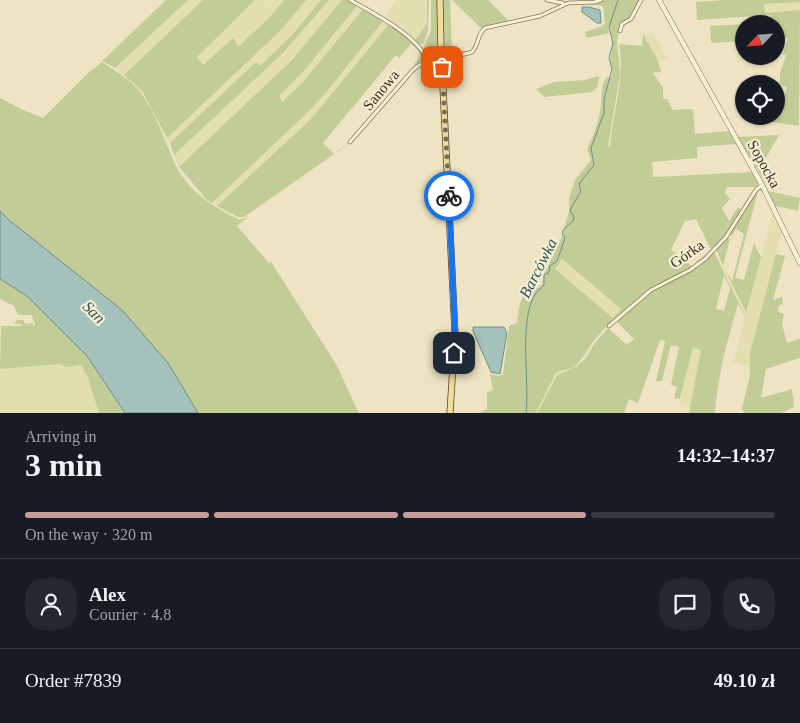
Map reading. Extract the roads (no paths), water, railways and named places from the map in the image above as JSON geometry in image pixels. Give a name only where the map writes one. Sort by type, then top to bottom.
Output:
[{"type":"main road","points":[[440,0],[455,333],[450,413]]},
{"type":"street","points":[[350,0],[390,24],[420,48],[427,60]]},
{"type":"street","name":"Sanowa","points":[[547,0],[564,4]]},
{"type":"street","name":"Sanowa","points":[[350,142],[413,70],[427,60],[471,52],[475,49],[479,34],[483,30],[540,16],[564,4],[601,0]]},
{"type":"street","points":[[620,30],[622,24],[631,19],[641,0]]},
{"type":"street","name":"Sopocka","points":[[659,0],[762,185],[800,264]]},
{"type":"street","name":"Górka","points":[[609,326],[651,290],[690,270],[704,259],[726,237],[756,190],[762,185]]},
{"type":"water","points":[[582,7],[600,10],[601,23],[597,23],[582,12]]},
{"type":"water","name":"San","points":[[0,211],[122,310],[168,363],[198,413],[125,413],[87,356],[27,296],[0,279]]},
{"type":"water","points":[[473,327],[504,327],[507,333],[500,374],[491,372]]},
{"type":"waterway","name":"Barcówka","points":[[526,413],[527,318],[536,293],[544,285],[544,275],[549,272],[550,266],[557,261],[565,238],[562,234],[563,230],[573,221],[574,217],[570,210],[581,191],[579,184],[594,165],[591,148],[604,113],[604,99],[612,69],[609,58],[613,43],[609,27],[618,0]]}]
